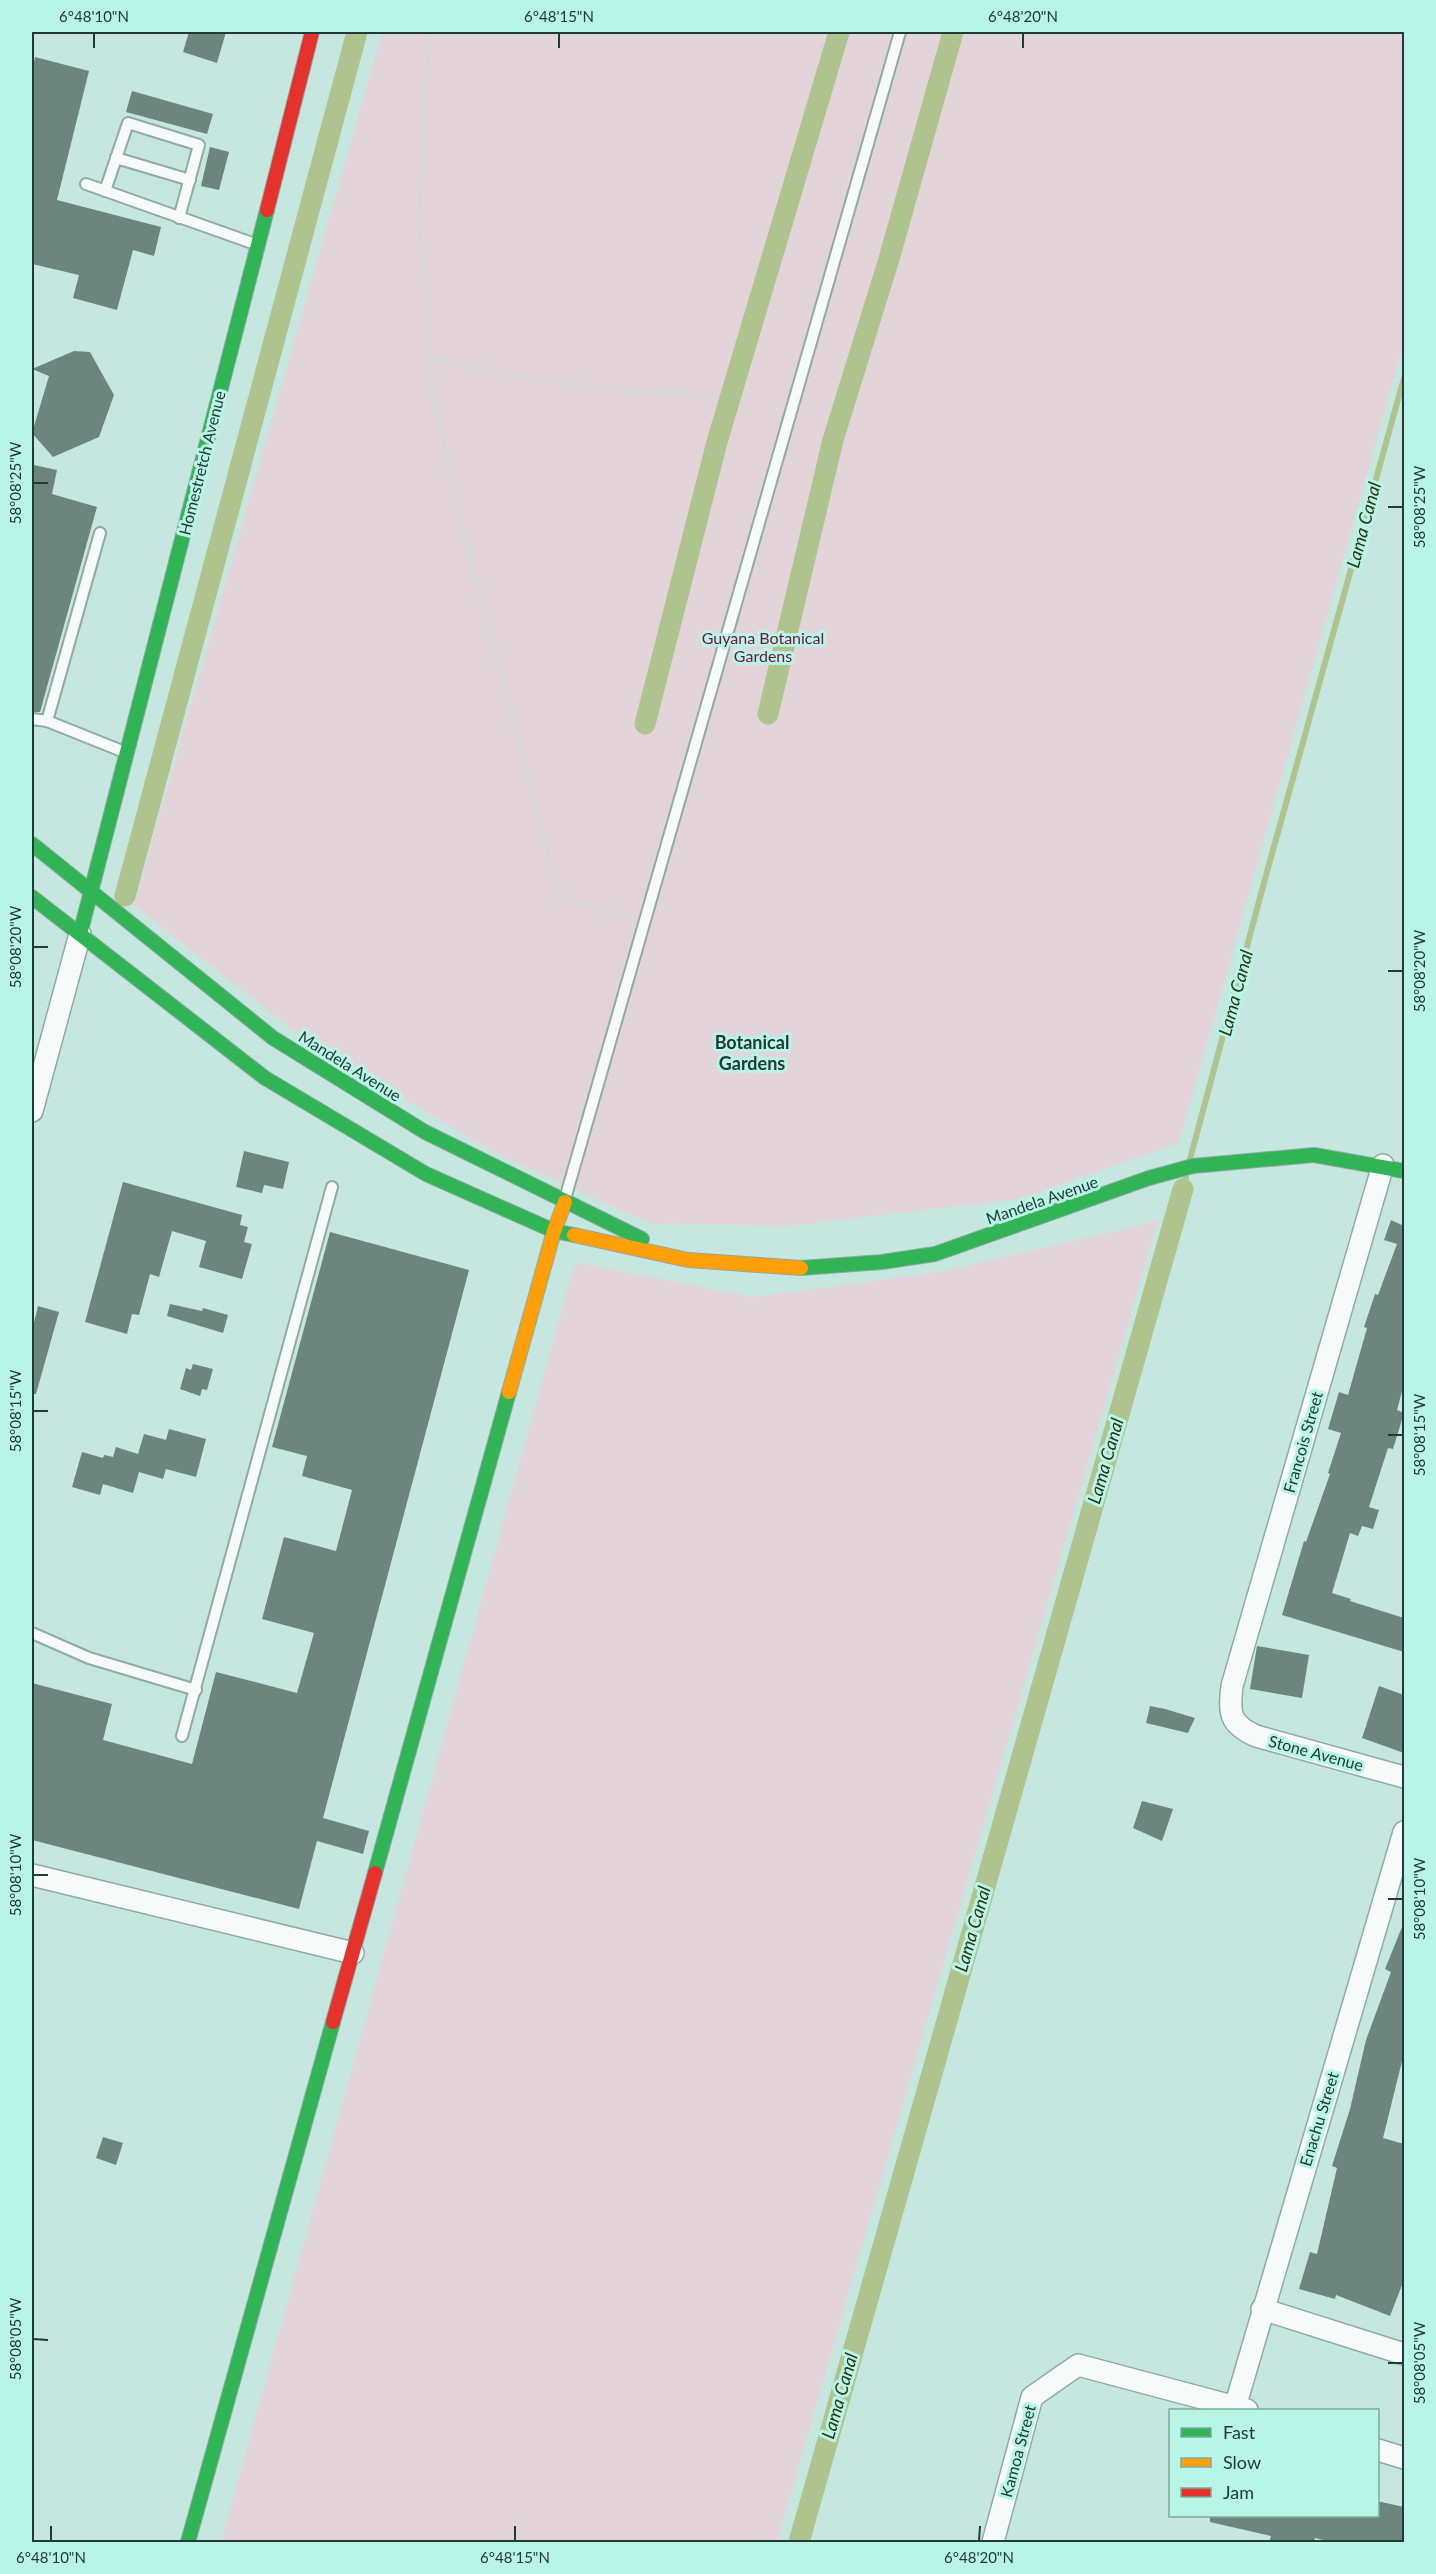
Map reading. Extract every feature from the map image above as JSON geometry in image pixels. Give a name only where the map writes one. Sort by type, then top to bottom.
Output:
[{"type":"main road","name":"Homestretch Avenue","points":[[80,934],[312,32]]},
{"type":"main road","name":"Mandela Avenue","points":[[32,844],[273,1038],[425,1132],[688,1260]]},
{"type":"main road","name":"Mandela Avenue","points":[[32,897],[265,1078],[426,1174],[554,1231],[688,1260],[809,1269],[935,1254],[1091,1201],[1149,1178],[1193,1166],[1230,1161],[1314,1155],[1404,1170]]},
{"type":"main road","points":[[188,2542],[554,1231],[565,1202]]},
{"type":"street","points":[[32,1111],[80,934]]},
{"type":"street","name":"Francois Street","points":[[1233,1719],[1230,1703],[1232,1686],[1383,1165]]},
{"type":"street","name":"Stone Avenue","points":[[1233,1719],[1242,1730],[1256,1736],[1404,1777]]},
{"type":"street","name":"Enachu Street","points":[[1241,2409],[1252,2346],[1262,2309],[1404,1832]]},
{"type":"street","points":[[32,1875],[353,1953]]},
{"type":"street","points":[[1262,2309],[1404,2354]]},
{"type":"street","name":"Kamoa Street","points":[[993,2542],[1032,2397],[1078,2365],[1241,2409]]},
{"type":"street","points":[[1379,2451],[1404,2458]]},
{"type":"lane","points":[[565,1202],[900,32]]},
{"type":"lane","points":[[105,191],[128,123],[199,145],[179,218]]},
{"type":"lane","points":[[116,158],[190,180]]},
{"type":"lane","points":[[86,184],[257,245]]},
{"type":"lane","points":[[47,721],[100,533]]},
{"type":"lane","points":[[32,719],[47,721],[128,754]]},
{"type":"lane","points":[[182,1737],[332,1187]]},
{"type":"lane","points":[[32,1634],[89,1658],[196,1690]]},
{"type":"path","points":[[429,32],[419,223],[429,303],[426,358],[464,533],[560,897],[644,923]]},
{"type":"path","points":[[426,358],[602,389],[714,396]]},
{"type":"green space","name":"Guyana Botanical Gardens","points":[[382,32],[1404,32],[1404,342],[1179,1143],[1020,1199],[786,1226],[649,1223],[493,1152],[301,1037],[134,905]]},
{"type":"green space","points":[[1158,1221],[777,2542],[221,2542],[575,1262],[753,1297],[945,1271]]},
{"type":"building","points":[[189,32],[226,32],[217,63],[183,52]]},
{"type":"building","points":[[35,57],[89,71],[57,200],[161,227],[154,256],[133,250],[117,310],[73,298],[79,275],[32,264],[32,71]]},
{"type":"building","points":[[132,91],[213,114],[207,134],[126,112]]},
{"type":"building","points":[[210,147],[229,152],[219,190],[201,186]]},
{"type":"building","points":[[74,351],[90,352],[114,395],[99,437],[53,457],[32,433],[49,376],[32,369]]},
{"type":"building","points":[[34,465],[57,470],[52,494],[97,507],[40,712],[32,712],[32,475]]},
{"type":"building","points":[[244,1151],[289,1162],[283,1189],[264,1185],[262,1193],[236,1187]]},
{"type":"building","points":[[123,1182],[242,1215],[240,1225],[248,1227],[244,1242],[252,1244],[242,1279],[199,1267],[206,1241],[172,1231],[159,1277],[150,1274],[139,1315],[132,1314],[127,1334],[85,1322]]},
{"type":"building","points":[[1391,1220],[1404,1226],[1404,1384],[1397,1410],[1404,1413],[1393,1449],[1388,1448],[1369,1507],[1379,1510],[1373,1529],[1362,1526],[1358,1536],[1350,1533],[1332,1593],[1404,1618],[1404,1652],[1282,1615],[1304,1541],[1306,1542],[1330,1474],[1328,1473],[1341,1433],[1328,1429],[1339,1392],[1348,1395],[1367,1328],[1364,1327],[1375,1294],[1378,1295],[1397,1244],[1384,1240]]},
{"type":"building","points":[[330,1232],[469,1270],[323,1818],[369,1831],[363,1854],[317,1841],[299,1909],[32,1840],[32,1683],[112,1704],[103,1740],[192,1764],[216,1672],[297,1693],[314,1633],[262,1619],[284,1537],[336,1551],[352,1490],[302,1476],[307,1456],[272,1447]]},
{"type":"building","points":[[170,1304],[202,1311],[203,1308],[228,1315],[223,1333],[167,1316]]},
{"type":"building","points":[[38,1306],[59,1312],[36,1394],[32,1394],[32,1331]]},
{"type":"building","points":[[193,1364],[213,1369],[207,1390],[202,1389],[200,1396],[180,1389],[186,1368],[191,1370]]},
{"type":"building","points":[[169,1429],[206,1439],[196,1477],[166,1469],[163,1479],[139,1472],[133,1493],[103,1484],[100,1495],[72,1487],[82,1452],[103,1458],[104,1455],[113,1457],[116,1447],[138,1454],[144,1434],[166,1440]]},
{"type":"building","points":[[1257,1646],[1309,1655],[1302,1698],[1250,1689]]},
{"type":"building","points":[[1379,1686],[1404,1695],[1404,1753],[1362,1738]]},
{"type":"building","points":[[1150,1706],[1195,1718],[1188,1733],[1146,1723]]},
{"type":"building","points":[[1142,1801],[1173,1809],[1162,1841],[1133,1828]]},
{"type":"building","points":[[1404,1922],[1404,2053],[1383,2138],[1404,2144],[1404,2280],[1390,2316],[1336,2295],[1335,2299],[1299,2289],[1310,2252],[1317,2254],[1337,2168],[1332,2166],[1350,2109],[1366,2040],[1391,1972],[1385,1969]]},
{"type":"building","points":[[103,2137],[123,2143],[116,2165],[96,2158]]},
{"type":"building","points":[[1379,2501],[1404,2507],[1404,2542],[1331,2542],[1315,2538],[1314,2542],[1269,2542],[1271,2536],[1210,2522],[1210,2517],[1379,2517]]},
{"type":"waterway","points":[[125,896],[357,32]]},
{"type":"waterway","points":[[645,724],[717,442],[839,32]]},
{"type":"waterway","points":[[768,714],[833,440],[889,259],[953,32]]},
{"type":"waterway","name":"Lama Canal","points":[[1190,1159],[1404,378]]},
{"type":"waterway","name":"Lama Canal","points":[[1183,1189],[1186,1177]]},
{"type":"waterway","name":"Lama Canal","points":[[799,2542],[1183,1189]]},
{"type":"traffic: fast","points":[[80,934],[267,210]]},
{"type":"traffic: fast","points":[[32,844],[273,1038],[425,1132],[642,1239]]},
{"type":"traffic: fast","points":[[32,897],[265,1078],[426,1174],[554,1231],[574,1235]]},
{"type":"traffic: fast","points":[[801,1268],[882,1262],[935,1254],[1149,1178],[1193,1166],[1314,1155],[1404,1171]]},
{"type":"traffic: fast","points":[[375,1873],[509,1392]]},
{"type":"traffic: fast","points":[[188,2542],[333,2022]]},
{"type":"traffic: slow","points":[[509,1392],[554,1231],[565,1202]]},
{"type":"traffic: slow","points":[[574,1235],[688,1260],[801,1268]]},
{"type":"traffic: jam","points":[[267,210],[312,32]]},
{"type":"traffic: jam","points":[[333,2022],[375,1873]]},
{"type":"district","name":"Botanical Gardens","points":[[752,1053]]}]
